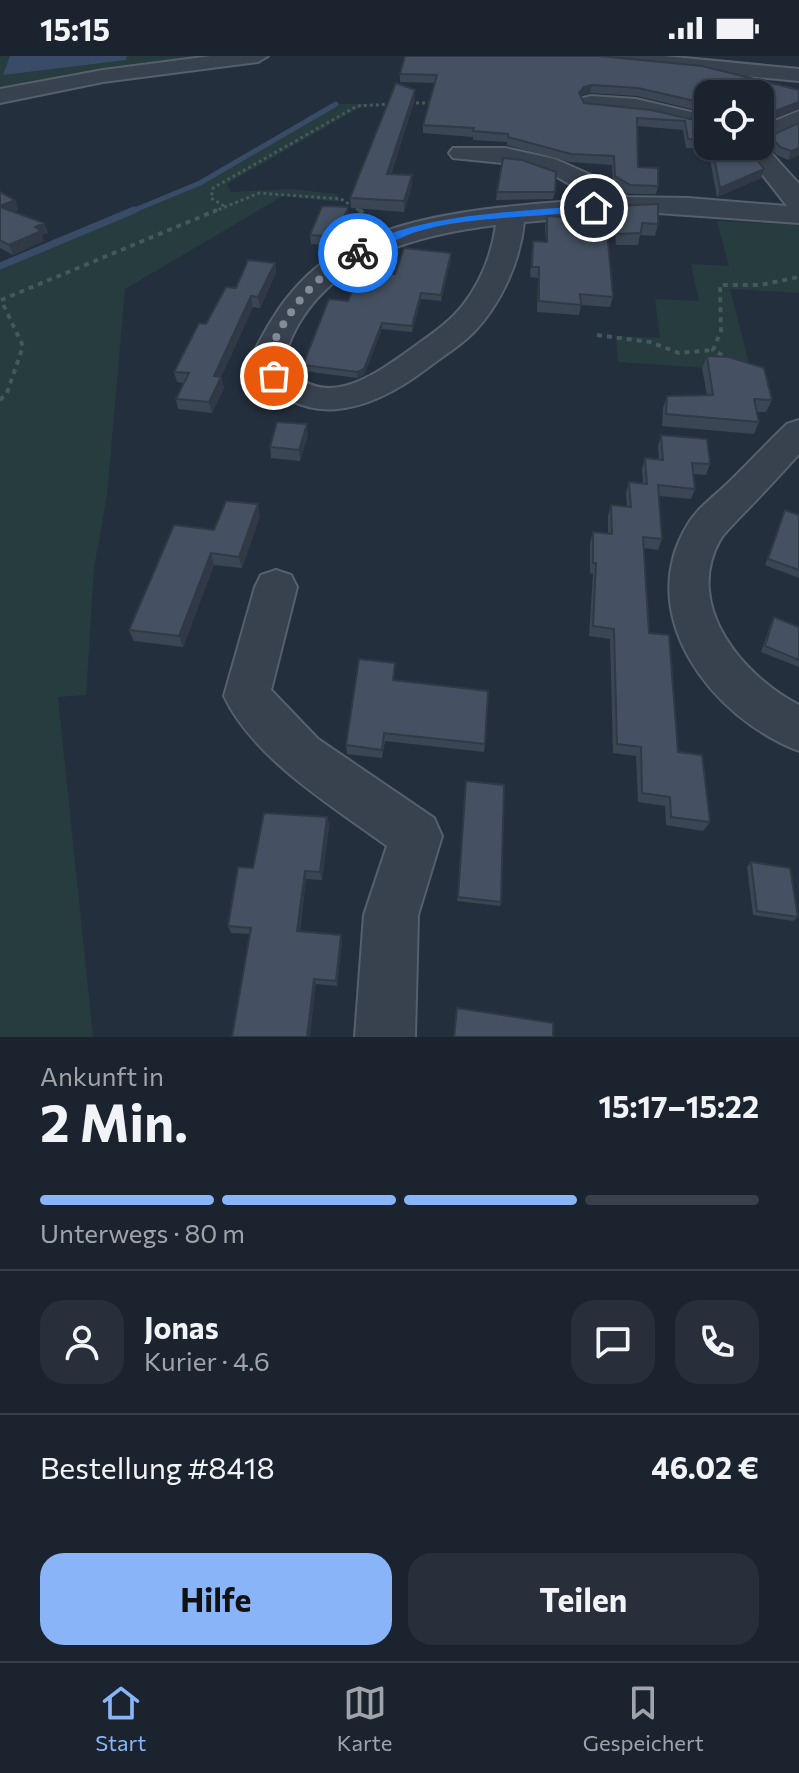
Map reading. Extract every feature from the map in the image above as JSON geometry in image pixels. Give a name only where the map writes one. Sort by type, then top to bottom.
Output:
[{"type":"street","points":[[0,96],[103,76],[258,56]]},
{"type":"street","points":[[601,56],[648,58],[799,75]]},
{"type":"street","points":[[591,103],[633,105],[694,120]]},
{"type":"street","points":[[774,130],[799,118]]},
{"type":"street","points":[[461,153],[491,151],[556,167],[599,188],[621,205]]},
{"type":"street","points":[[764,160],[796,196],[799,204]]},
{"type":"street","points":[[511,215],[510,233],[499,267],[462,326],[398,374],[370,392],[346,398],[315,398],[292,391],[274,376],[266,360],[287,315],[308,291],[349,257],[395,235],[427,226],[511,215],[621,205],[711,207],[799,215]]},
{"type":"street","points":[[799,432],[702,534],[686,572],[689,611],[706,647],[739,688],[786,724],[799,729]]},
{"type":"street","points":[[276,587],[247,696],[301,755],[416,836],[391,915],[385,1037]]},
{"type":"path","points":[[225,207],[211,198],[213,188],[357,106],[446,103]]},
{"type":"path","points":[[0,400],[7,393],[23,346],[0,300],[259,193],[341,199],[395,235]]},
{"type":"path","points":[[713,350],[721,331],[720,285],[760,285],[799,277]]},
{"type":"path","points":[[597,335],[650,342],[679,353],[713,350],[735,362]]},
{"type":"green space","points":[[0,56],[226,56],[0,90]]},
{"type":"green space","points":[[337,104],[366,104],[227,184],[231,192],[289,189],[337,194],[340,202],[283,196],[125,289],[107,495],[94,568],[86,695],[58,697],[93,1037],[0,1037],[0,262],[84,232],[197,183]]},
{"type":"green space","points":[[717,221],[799,225],[799,293],[730,289],[751,371],[618,362],[616,336],[660,338],[655,299],[699,301],[691,264],[729,266]]},
{"type":"water","points":[[10,56],[127,56],[126,60],[3,75]]},
{"type":"building","points":[[405,56],[600,56],[702,66],[759,80],[694,80],[694,101],[638,88],[584,87],[579,93],[584,103],[651,110],[694,120],[694,139],[688,139],[685,121],[637,118],[638,167],[658,168],[658,186],[630,185],[615,176],[614,156],[571,154],[508,137],[508,134],[473,131],[474,128],[423,125],[437,75],[400,74]]},
{"type":"building","points":[[396,83],[415,90],[387,174],[412,175],[404,201],[350,198]]},
{"type":"building","points":[[774,84],[799,90],[799,102],[774,111]]},
{"type":"building","points":[[799,123],[799,148],[791,151],[780,147],[774,140],[774,134]]},
{"type":"building","points":[[503,158],[522,160],[556,172],[555,192],[497,192]]},
{"type":"building","points":[[715,160],[757,160],[764,169],[720,188]]},
{"type":"building","points":[[0,192],[15,200],[0,206]]},
{"type":"building","points":[[658,204],[658,224],[642,223],[641,233],[618,234],[617,206]]},
{"type":"building","points":[[322,206],[348,207],[337,237],[310,235]]},
{"type":"building","points":[[0,207],[44,223],[35,227],[41,231],[9,245],[0,240]]},
{"type":"building","points":[[547,216],[606,220],[613,297],[580,294],[581,305],[539,301],[539,267],[532,267],[533,241],[547,242]]},
{"type":"building","points":[[404,248],[451,253],[441,295],[421,293],[412,326],[382,323],[364,369],[357,372],[303,365],[329,299],[348,301],[360,271],[395,274]]},
{"type":"building","points":[[248,260],[275,263],[258,297],[251,296],[214,376],[221,377],[209,402],[176,399],[189,373],[174,372],[199,323],[206,324],[226,287],[236,288]]},
{"type":"building","points":[[707,356],[729,357],[764,368],[772,400],[754,399],[759,422],[666,414],[667,396],[713,395]]},
{"type":"building","points":[[277,422],[307,424],[299,450],[270,447]]},
{"type":"building","points":[[661,435],[707,439],[710,464],[692,463],[695,489],[658,485],[662,539],[643,537],[649,633],[669,635],[678,752],[702,755],[710,822],[671,817],[670,797],[642,793],[641,747],[617,744],[614,629],[593,626],[596,563],[593,563],[593,532],[612,534],[611,505],[631,507],[629,482],[647,484],[645,458],[663,460]]},
{"type":"building","points":[[226,501],[258,504],[239,557],[211,553],[179,636],[129,630],[174,525],[214,530]]},
{"type":"building","points":[[785,510],[799,515],[799,570],[768,559]]},
{"type":"building","points":[[774,617],[799,627],[799,660],[765,646]]},
{"type":"building","points":[[359,659],[395,663],[393,680],[488,691],[485,744],[384,733],[382,750],[346,745]]},
{"type":"building","points":[[466,781],[504,785],[501,902],[458,897]]},
{"type":"building","points":[[264,813],[327,817],[320,872],[305,871],[297,931],[341,935],[336,981],[314,979],[307,1037],[232,1037],[251,928],[228,926],[238,867],[253,868]]},
{"type":"building","points":[[751,862],[790,868],[798,917],[757,911]]},
{"type":"building","points":[[457,1008],[553,1023],[553,1037],[454,1037]]},
{"type":"waterway","points":[[130,212],[200,183],[336,104]]},
{"type":"waterway","points":[[0,266],[134,210]]},
{"type":"way so far","points":[[274,376],[266,360],[287,315],[308,291],[358,253]]},
{"type":"route","points":[[358,253],[395,235],[453,221],[594,208]]}]
